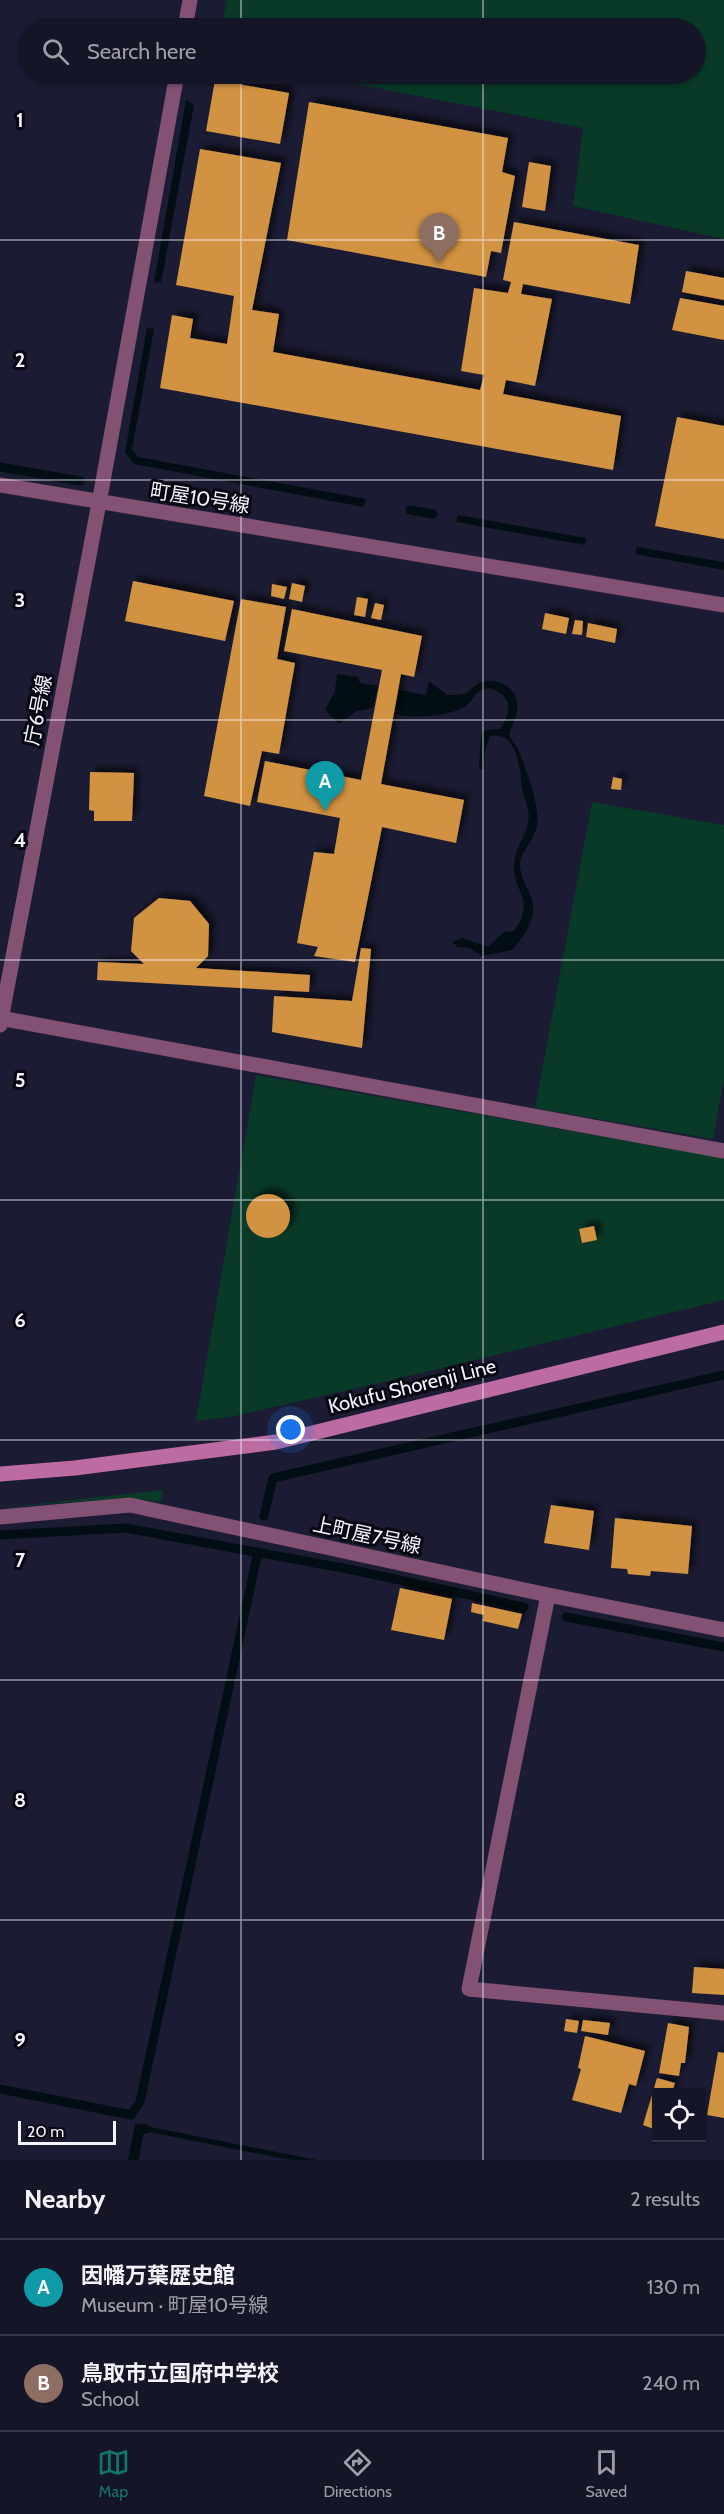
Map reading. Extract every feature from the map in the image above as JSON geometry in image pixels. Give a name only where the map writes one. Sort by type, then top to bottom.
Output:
[{"type":"main road","name":"Kokufu Shorenji Line","points":[[0,1474],[75,1468],[276,1442],[724,1332]]},
{"type":"street","points":[[187,18],[190,0]]},
{"type":"street","points":[[0,485],[99,503],[175,84]]},
{"type":"street","name":"町屋10号線","points":[[99,503],[724,605]]},
{"type":"street","name":"庁6号線","points":[[0,1021],[99,503]]},
{"type":"street","points":[[0,1021],[724,1151]]},
{"type":"street","name":"上町屋7号線","points":[[0,1517],[130,1505],[548,1595],[724,1630]]},
{"type":"street","points":[[548,1595],[470,1989],[724,2013]]},
{"type":"green space","points":[[227,0],[724,0],[724,239],[573,206],[583,128],[356,84],[706,84],[706,18],[223,18]]},
{"type":"green space","points":[[592,802],[724,825],[724,1079],[713,1139],[535,1108]]},
{"type":"green space","points":[[256,1075],[724,1158],[724,1300],[388,1381],[230,1417],[196,1421]]},
{"type":"green space","points":[[163,1490],[161,1502],[126,1498],[0,1508]]},
{"type":"shaded area","points":[[186,100],[194,105],[161,283],[154,282]]},
{"type":"shaded area","points":[[147,328],[154,329],[132,449],[138,457],[366,499],[364,507],[134,464],[125,452]]},
{"type":"shaded area","points":[[458,515],[586,538],[585,545],[456,522]]},
{"type":"shaded area","points":[[637,547],[724,562],[724,570],[635,554]]},
{"type":"shaded area","points":[[337,674],[358,677],[360,683],[378,686],[373,708],[357,711],[339,724],[325,710],[335,691]]},
{"type":"shaded area","points":[[429,681],[447,695],[459,695],[466,693],[477,684],[497,681],[511,689],[517,701],[515,720],[509,734],[528,777],[536,808],[537,825],[520,862],[522,877],[532,900],[533,916],[527,930],[512,950],[482,956],[469,948],[458,947],[452,942],[463,938],[488,947],[504,932],[514,931],[524,909],[514,869],[516,853],[527,827],[529,813],[518,761],[506,739],[490,736],[485,751],[484,769],[479,769],[481,735],[485,730],[500,729],[507,716],[508,704],[502,695],[489,688],[476,694],[467,705],[456,711],[420,716],[396,714],[399,690],[426,695]]},
{"type":"shaded area","points":[[135,2124],[317,2160],[290,2160],[144,2131],[138,2133],[133,2160],[128,2160]]},
{"type":"building","points":[[214,84],[238,84],[289,93],[280,144],[206,131]]},
{"type":"building","points":[[309,102],[508,138],[502,172],[515,176],[501,253],[491,251],[486,277],[287,240]]},
{"type":"building","points":[[200,149],[281,163],[252,310],[279,314],[273,352],[480,390],[484,375],[461,371],[474,288],[508,293],[511,282],[503,280],[514,222],[639,245],[630,304],[523,284],[521,294],[552,299],[535,386],[506,380],[503,394],[621,416],[613,470],[160,388],[172,315],[193,319],[190,338],[227,344],[234,296],[176,285]]},
{"type":"building","points":[[529,162],[551,166],[545,211],[522,207]]},
{"type":"building","points":[[686,271],[724,278],[724,300],[682,292]]},
{"type":"building","points":[[680,298],[724,306],[724,340],[672,330]]},
{"type":"building","points":[[677,417],[724,426],[724,539],[655,526]]},
{"type":"building","points":[[133,581],[234,601],[225,641],[125,621]]},
{"type":"building","points":[[292,583],[305,586],[302,602],[289,599]]},
{"type":"building","points":[[272,584],[287,587],[284,599],[271,596]]},
{"type":"building","points":[[357,597],[368,599],[365,617],[354,615]]},
{"type":"building","points":[[241,599],[286,607],[277,659],[295,663],[279,754],[262,751],[250,806],[204,796]]},
{"type":"building","points":[[375,603],[384,605],[381,620],[371,618]]},
{"type":"building","points":[[292,609],[422,636],[414,677],[401,674],[381,784],[464,800],[456,843],[382,827],[355,962],[314,956],[318,947],[297,943],[314,852],[334,854],[340,818],[257,802],[265,761],[361,780],[382,670],[284,651]]},
{"type":"building","points":[[545,613],[569,618],[566,634],[542,629]]},
{"type":"building","points":[[575,620],[583,621],[582,635],[572,634]]},
{"type":"building","points":[[588,623],[617,629],[615,643],[586,637]]},
{"type":"building","points":[[90,772],[134,773],[132,821],[94,821],[94,811],[89,810]]},
{"type":"building","points":[[613,777],[622,779],[621,790],[611,789]]},
{"type":"building","points":[[159,898],[190,901],[209,924],[208,956],[196,968],[310,975],[309,992],[97,980],[98,962],[144,964],[131,951],[134,918]]},
{"type":"building","points":[[361,948],[371,949],[362,1048],[272,1032],[274,996],[352,1001]]},
{"type":"building","points":[[268,1194],[283,1201],[290,1216],[283,1231],[268,1238],[253,1231],[246,1216],[253,1201]]},
{"type":"building","points":[[594,1226],[597,1240],[582,1243],[579,1229]]},
{"type":"building","points":[[551,1505],[594,1511],[589,1550],[544,1543]]},
{"type":"building","points":[[615,1518],[692,1526],[688,1574],[651,1571],[650,1576],[628,1574],[627,1569],[611,1568]]},
{"type":"building","points":[[400,1588],[452,1599],[444,1640],[391,1630]]},
{"type":"building","points":[[472,1603],[522,1614],[518,1629],[483,1621],[484,1615],[471,1612]]},
{"type":"building","points":[[694,1967],[724,1969],[724,1995],[692,1993]]},
{"type":"building","points":[[566,2019],[579,2021],[577,2033],[564,2031]]},
{"type":"building","points":[[583,2020],[610,2023],[608,2035],[581,2031]]},
{"type":"building","points":[[668,2023],[689,2027],[685,2063],[681,2063],[679,2076],[659,2073]]},
{"type":"building","points":[[585,2036],[645,2051],[636,2086],[629,2084],[621,2113],[572,2100],[581,2069],[578,2068]]},
{"type":"building","points":[[718,2052],[724,2053],[724,2118],[707,2115]]},
{"type":"building","points":[[657,2078],[675,2083],[673,2088],[654,2088]]},
{"type":"building","points":[[652,2095],[652,2128],[643,2125]]},
{"type":"waterway","points":[[0,467],[80,481]]},
{"type":"waterway","points":[[410,510],[433,514]]},
{"type":"waterway","points":[[264,1516],[273,1478],[724,1375]]},
{"type":"waterway","points":[[0,1535],[126,1528],[353,1570],[524,1607]]},
{"type":"waterway","points":[[0,2089],[131,2115],[140,2102],[257,1556]]},
{"type":"waterway","points":[[566,1617],[724,1647]]},
{"type":"waterway","points":[[134,2160],[140,2128],[146,2129]]},
{"type":"place","name":"鳥取市立国府中学校","points":[[439,263]]},
{"type":"place","name":"因幡万葉歴史館","points":[[325,811]]}]
